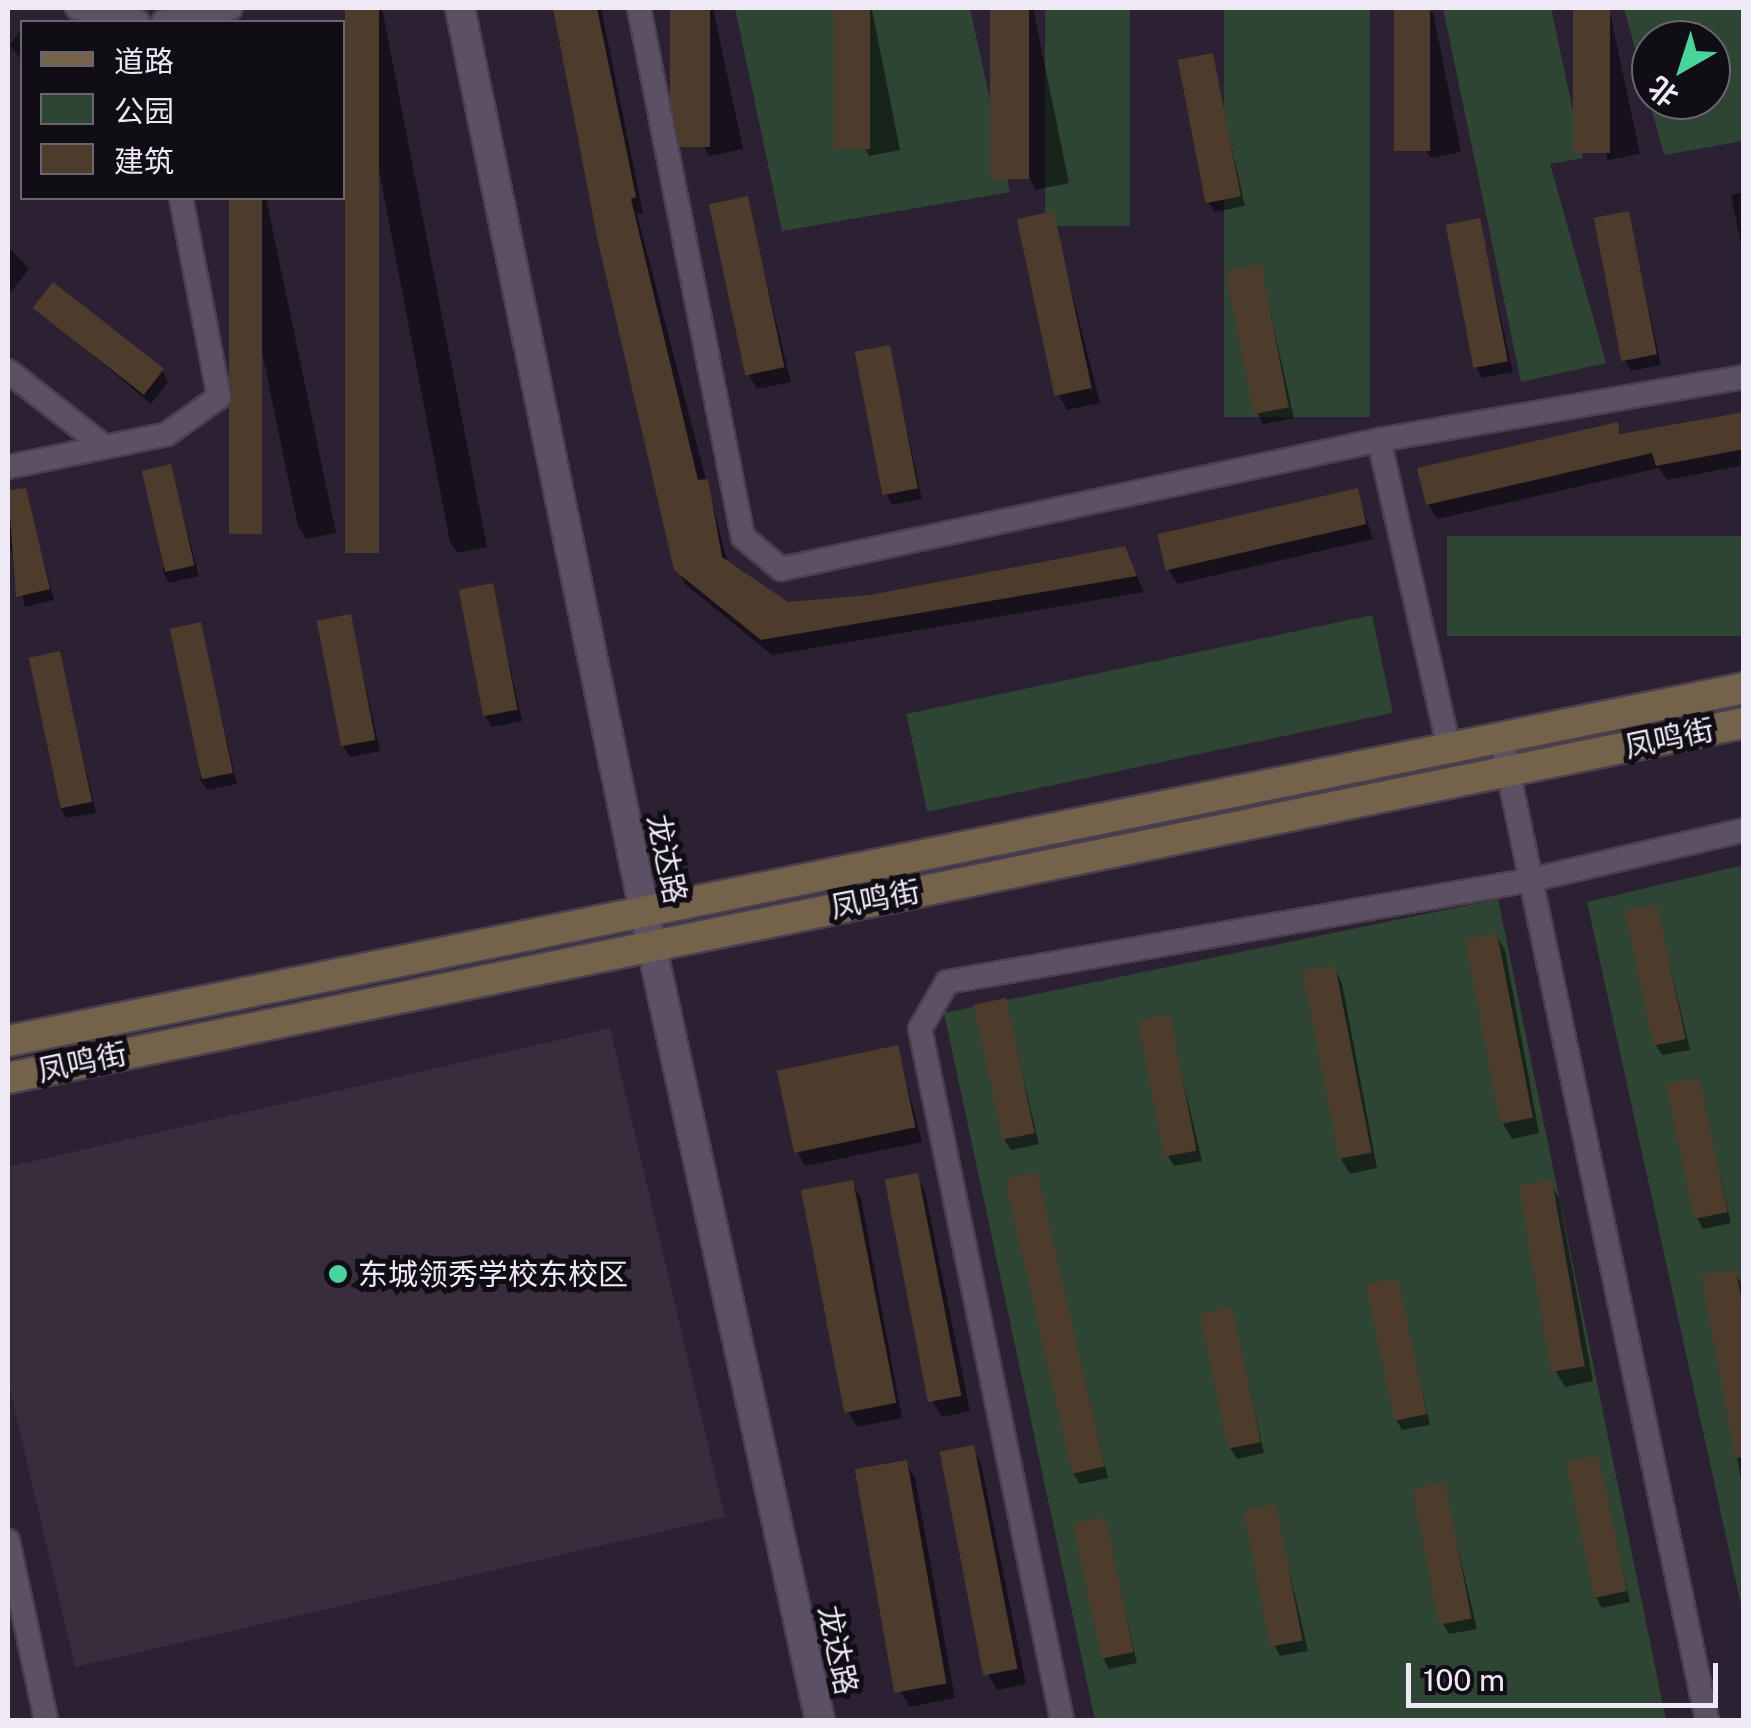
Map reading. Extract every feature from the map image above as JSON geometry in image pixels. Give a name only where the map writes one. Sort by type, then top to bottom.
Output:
[{"type":"main road","name":"凤鸣街","points":[[8,1040],[1744,688]]},
{"type":"main road","name":"凤鸣街","points":[[8,1078],[1744,723]]},
{"type":"street","points":[[77,8],[129,20]]},
{"type":"street","points":[[173,20],[231,8]]},
{"type":"street","name":"龙达路","points":[[460,8],[644,911],[820,1720]]},
{"type":"street","points":[[639,8],[743,537],[781,569],[1379,440],[1744,377]]},
{"type":"street","points":[[8,467],[167,434],[219,397],[182,200]]},
{"type":"street","points":[[8,371],[106,447]]},
{"type":"street","points":[[1379,440],[1449,748]]},
{"type":"street","points":[[1501,738],[1707,1720]]},
{"type":"street","points":[[1062,1720],[920,1029],[947,982],[1531,880],[1744,830]]},
{"type":"street","points":[[8,1541],[46,1720]]},
{"type":"shaded area","name":"东城领秀学校东校区","points":[[610,1028],[725,1517],[75,1667],[8,1381],[8,1167]]},
{"type":"green space","points":[[735,8],[970,8],[1010,192],[782,231]]},
{"type":"green space","points":[[1045,8],[1130,8],[1130,226],[1045,226]]},
{"type":"green space","points":[[1224,8],[1370,8],[1370,417],[1224,417]]},
{"type":"green space","points":[[1443,8],[1551,8],[1583,158],[1550,164],[1606,363],[1521,382]]},
{"type":"green space","points":[[1624,8],[1743,8],[1743,141],[1664,155],[1654,120],[1731,120],[1731,20],[1631,20],[1631,34]]},
{"type":"green space","points":[[1447,536],[1743,536],[1743,636],[1447,636]]},
{"type":"green space","points":[[1372,615],[1393,713],[927,812],[906,714]]},
{"type":"green space","points":[[1743,865],[1743,1614],[1587,902]]},
{"type":"green space","points":[[1498,899],[1666,1720],[1095,1720],[944,1013]]},
{"type":"building","points":[[345,8],[379,8],[379,553],[345,553]]},
{"type":"building","points":[[553,8],[597,8],[636,197],[631,199],[698,480],[708,479],[722,557],[788,602],[870,595],[1125,546],[1137,576],[761,640],[674,570],[597,237]]},
{"type":"building","points":[[670,8],[710,8],[710,147],[670,147]]},
{"type":"building","points":[[834,8],[870,8],[870,149],[834,149]]},
{"type":"building","points":[[990,8],[1029,8],[1029,179],[990,179]]},
{"type":"building","points":[[1394,8],[1430,8],[1430,151],[1394,151]]},
{"type":"building","points":[[1573,8],[1610,8],[1610,153],[1573,153]]},
{"type":"building","points":[[1213,53],[1241,196],[1206,203],[1178,60]]},
{"type":"building","points":[[748,196],[784,367],[745,375],[709,204]]},
{"type":"building","points":[[229,200],[262,200],[262,534],[229,534]]},
{"type":"building","points":[[1054,211],[1092,388],[1054,396],[1017,219]]},
{"type":"building","points":[[1629,211],[1657,354],[1622,361],[1594,218]]},
{"type":"building","points":[[1480,218],[1508,361],[1474,368],[1446,225]]},
{"type":"building","points":[[1261,264],[1289,407],[1254,414],[1226,271]]},
{"type":"building","points":[[53,282],[164,369],[144,395],[33,308]]},
{"type":"building","points":[[890,345],[918,488],[883,495],[855,352]]},
{"type":"building","points":[[1744,412],[1744,449],[1656,466],[1652,453],[1426,505],[1417,468],[1618,422],[1620,434]]},
{"type":"building","points":[[171,464],[194,565],[165,572],[142,471]]},
{"type":"building","points":[[26,488],[50,589],[16,597],[8,490]]},
{"type":"building","points":[[1358,488],[1366,524],[1166,570],[1157,534]]},
{"type":"building","points":[[493,583],[518,710],[483,716],[459,590]]},
{"type":"building","points":[[351,614],[375,740],[341,746],[317,621]]},
{"type":"building","points":[[201,622],[233,773],[202,779],[170,629]]},
{"type":"building","points":[[60,651],[92,802],[61,808],[29,658]]},
{"type":"building","points":[[1657,904],[1686,1039],[1653,1046],[1625,911]]},
{"type":"building","points":[[1497,933],[1533,1118],[1500,1124],[1465,939]]},
{"type":"building","points":[[1335,965],[1371,1152],[1339,1159],[1303,971]]},
{"type":"building","points":[[1006,998],[1035,1133],[1002,1140],[974,1005]]},
{"type":"building","points":[[1170,1014],[1197,1150],[1164,1157],[1138,1020]]},
{"type":"building","points":[[898,1045],[915,1127],[794,1153],[777,1071]]},
{"type":"building","points":[[1699,1077],[1728,1212],[1694,1219],[1666,1084]]},
{"type":"building","points":[[1037,1172],[1105,1466],[1073,1474],[1005,1179]]},
{"type":"building","points":[[918,1173],[961,1396],[928,1402],[885,1179]]},
{"type":"building","points":[[853,1180],[896,1403],[844,1413],[801,1190]]},
{"type":"building","points":[[1552,1180],[1585,1366],[1551,1372],[1519,1186]]},
{"type":"building","points":[[1736,1270],[1744,1314],[1744,1457],[1735,1458],[1701,1274]]},
{"type":"building","points":[[1398,1278],[1427,1414],[1395,1421],[1366,1285]]},
{"type":"building","points":[[1232,1307],[1261,1442],[1228,1449],[1200,1314]]},
{"type":"building","points":[[974,1445],[1018,1669],[983,1675],[940,1452]]},
{"type":"building","points":[[1598,1455],[1627,1591],[1595,1598],[1566,1462]]},
{"type":"building","points":[[907,1460],[946,1684],[894,1693],[855,1469]]},
{"type":"building","points":[[1445,1482],[1472,1618],[1439,1625],[1413,1488]]},
{"type":"building","points":[[1276,1504],[1303,1640],[1270,1647],[1244,1510]]},
{"type":"building","points":[[1105,1517],[1134,1652],[1101,1659],[1073,1524]]},
{"type":"place","name":"东城领秀学校东校区","points":[[338,1274]]}]
